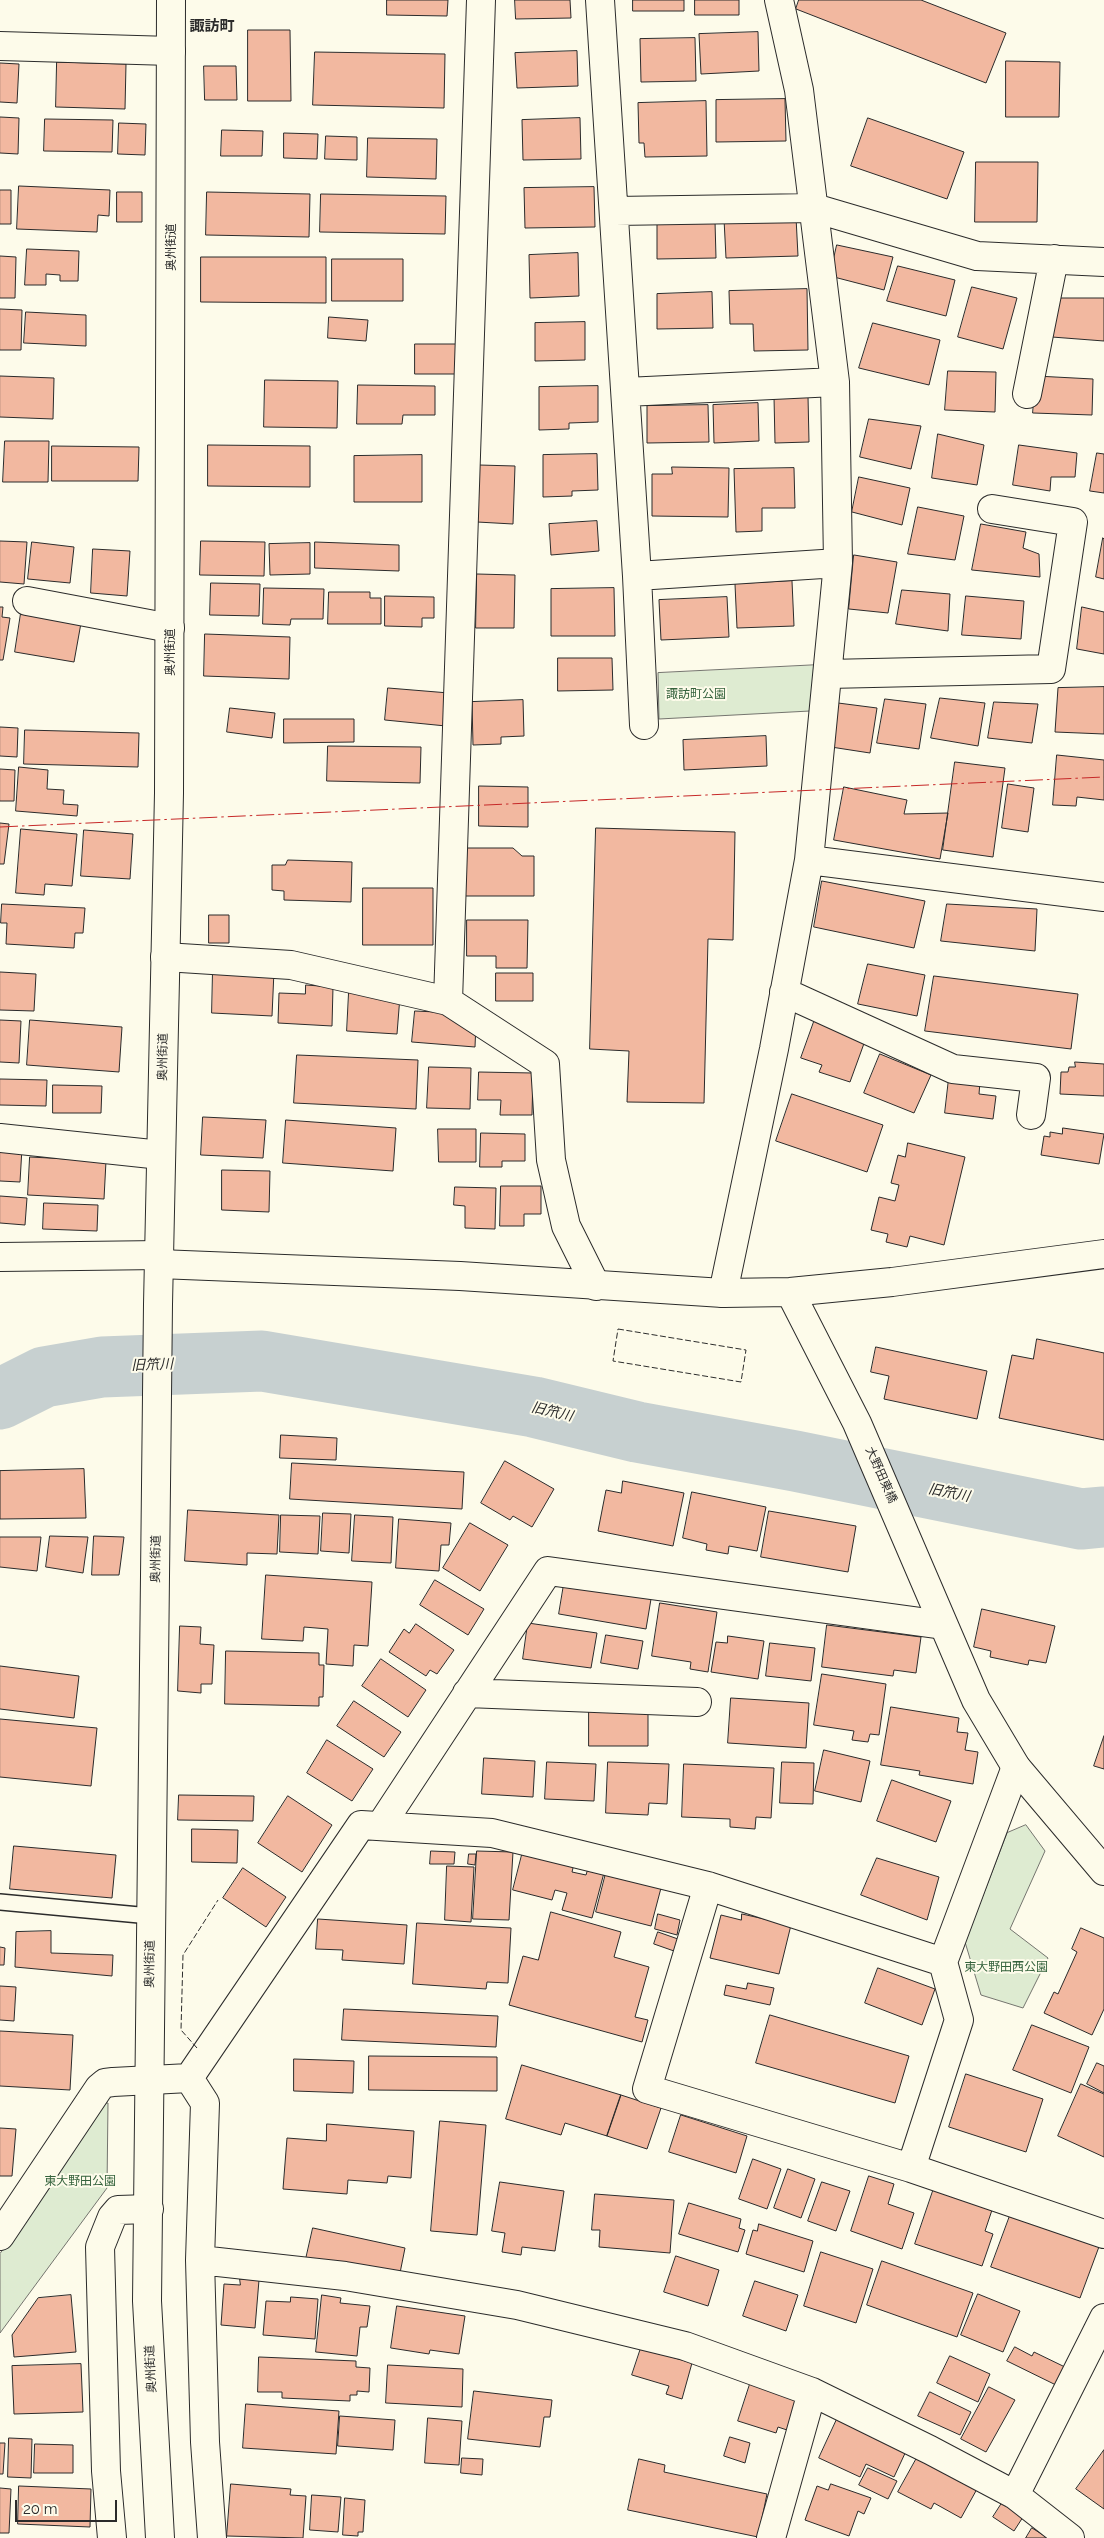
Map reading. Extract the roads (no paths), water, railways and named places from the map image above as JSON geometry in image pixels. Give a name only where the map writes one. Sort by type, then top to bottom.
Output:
[{"type":"street","name":"奥州街道","points":[[160,2538],[147,2301],[158,1304],[170,628],[172,0]]},
{"type":"street","points":[[448,1001],[481,0]]},
{"type":"street","points":[[600,0],[626,392],[644,725]]},
{"type":"street","points":[[723,1293],[809,860],[838,563],[835,382],[799,90],[779,0]]},
{"type":"street","points":[[0,46],[172,51]]},
{"type":"street","points":[[614,211],[814,208],[977,256],[1104,262]]},
{"type":"street","points":[[1027,394],[1054,259]]},
{"type":"street","points":[[626,392],[835,382]]},
{"type":"street","points":[[828,674],[1051,669],[1073,522],[992,509]]},
{"type":"street","points":[[637,576],[838,563]]},
{"type":"street","points":[[27,601],[170,628]]},
{"type":"street","points":[[809,860],[1104,898]]},
{"type":"street","points":[[165,957],[291,965],[448,1001],[545,1064],[551,1160],[566,1226],[596,1286]]},
{"type":"street","points":[[784,992],[953,1069],[1036,1078],[1031,1115]]},
{"type":"street","points":[[0,1138],[161,1155]]},
{"type":"street","points":[[0,1257],[160,1259],[723,1293],[790,1292],[892,1282],[1104,1254]]},
{"type":"street","name":"大野田東橋","points":[[790,1292],[857,1423],[904,1528],[976,1700],[1016,1767],[1104,1871]]},
{"type":"street","points":[[381,1825],[548,1571],[943,1625]]},
{"type":"street","points":[[467,1693],[697,1702]]},
{"type":"street","points":[[911,2168],[959,2020],[943,1962],[1016,1767]]},
{"type":"street","points":[[189,2078],[361,1825],[492,1832],[708,1886],[943,1962]]},
{"type":"street","points":[[708,1886],[647,2089],[911,2168],[1104,2234]]},
{"type":"street","points":[[0,2236],[99,2088],[105,2083],[113,2082],[189,2078]]},
{"type":"street","points":[[189,2078],[205,2103],[200,2260],[204,2442],[212,2538]]},
{"type":"street","points":[[112,2538],[106,2471],[100,2247],[112,2217],[118,2210],[149,2209]]},
{"type":"street","points":[[200,2260],[345,2276],[518,2304],[685,2346],[812,2392],[930,2450],[1015,2495],[1070,2538]]},
{"type":"street","points":[[1015,2495],[1104,2318]]},
{"type":"street","points":[[772,2538],[812,2392]]},
{"type":"lane","points":[[0,1902],[150,1916]]},
{"type":"waterway","name":"旧笊川","points":[[0,1399],[44,1377],[102,1367],[262,1361],[534,1407],[637,1432],[795,1461],[1081,1519],[1104,1517]]},
{"type":"district","name":"諏訪町","points":[[212,26]]},
{"type":"park label","name":"諏訪町公園","points":[[696,694]]},
{"type":"park label","name":"東大野田西公園","points":[[1006,1967]]},
{"type":"park label","name":"東大野田公園","points":[[80,2181]]}]
